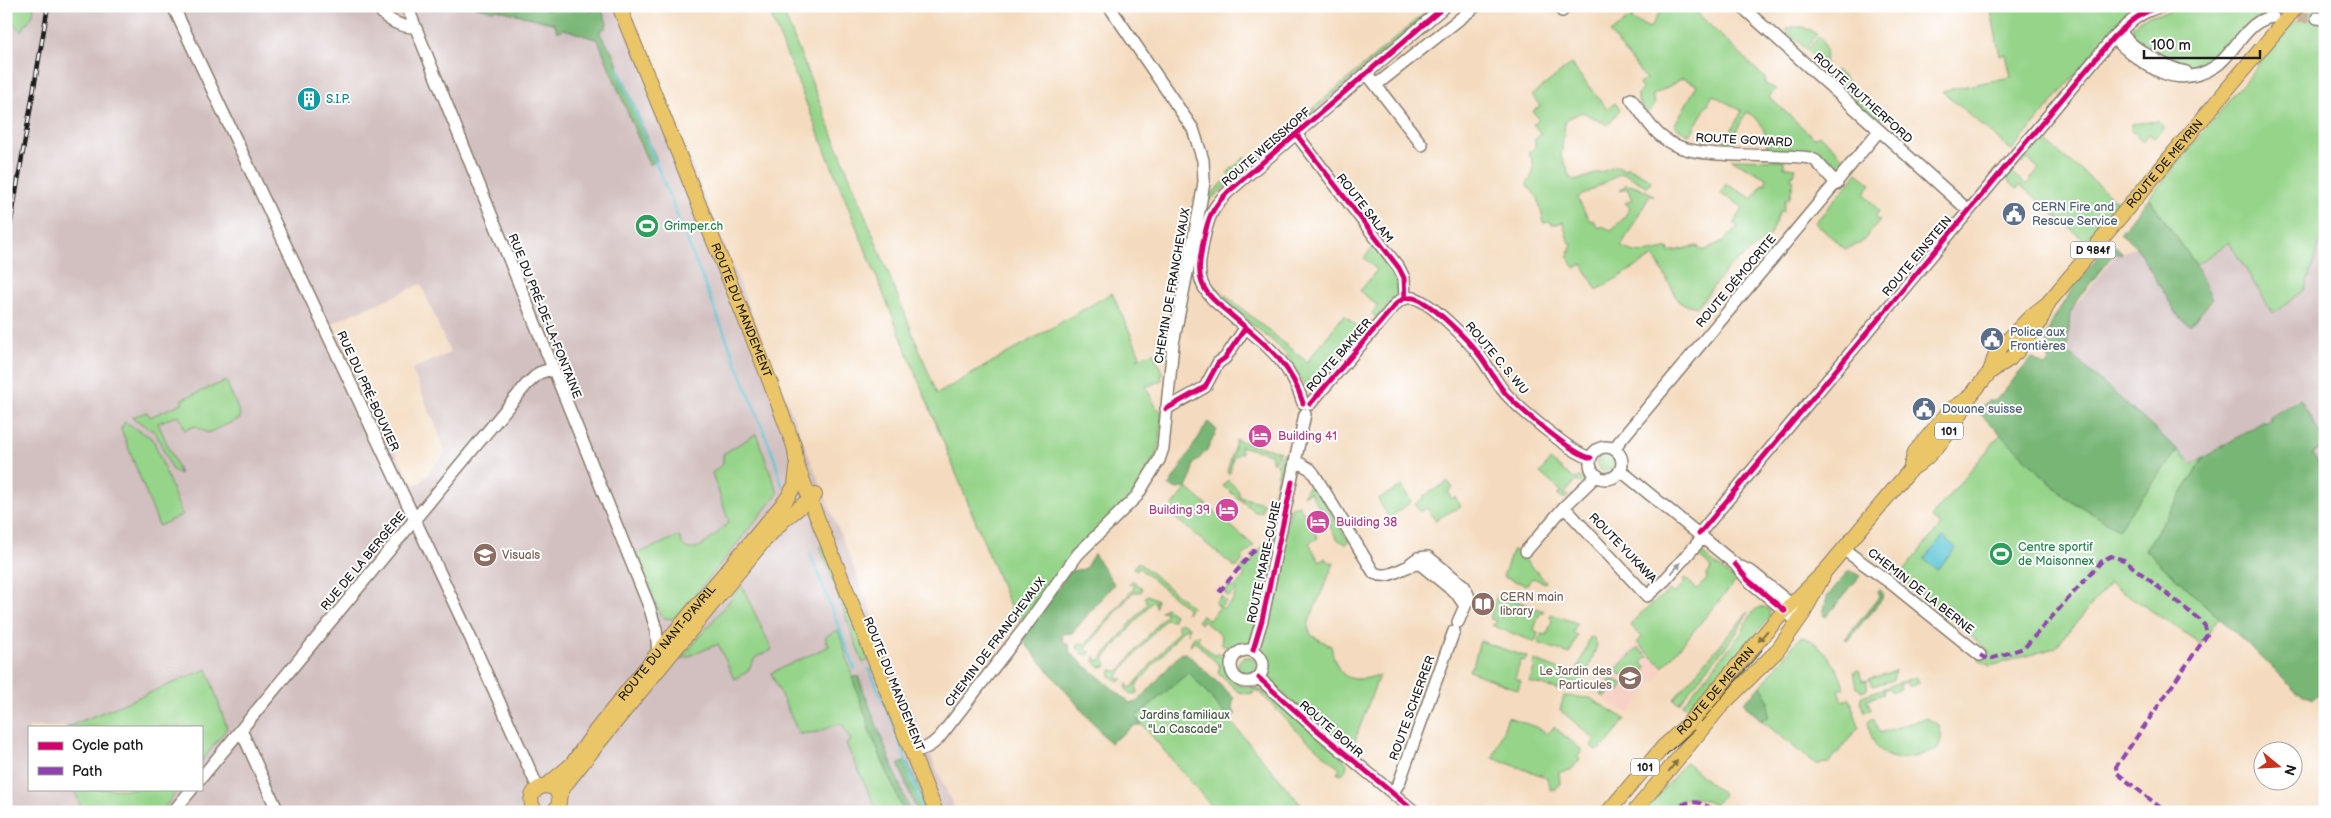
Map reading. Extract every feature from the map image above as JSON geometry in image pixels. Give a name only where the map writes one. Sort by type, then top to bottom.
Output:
[{"type":"main road","name":"ROUTE DU MANDEMENT","points":[[619,6],[764,366],[794,446],[797,465],[916,750],[936,812]]},
{"type":"main road","name":"ROUTE DE MEYRIN","points":[[1608,812],[1663,747],[1686,726],[1788,608],[1826,570],[1910,470],[1924,460],[1960,417],[1972,394],[1990,372],[2014,356],[2039,324],[2048,304],[2278,21],[2297,6]]},
{"type":"main road","name":"ROUTE DE MEYRIN","points":[[2278,21],[2317,14]]},
{"type":"main road","name":"ROUTE DE MEYRIN","points":[[1990,372],[1996,353],[2030,316],[2048,304]]},
{"type":"main road","name":"ROUTE DU MANDEMENT","points":[[794,446],[805,462],[811,495],[819,522],[916,750],[946,812]]},
{"type":"main road","name":"ROUTE DU NANT-D'AVRIL","points":[[553,812],[558,806],[559,797],[564,785],[661,658],[669,639],[786,500],[795,482],[797,465]]},
{"type":"main road","name":"ROUTE DU NANT-D'AVRIL","points":[[786,500],[811,495]]},
{"type":"main road","name":"ROUTE DU NANT-D'AVRIL","points":[[542,787],[561,776],[596,730],[769,535],[811,495]]},
{"type":"main road","points":[[796,511],[813,516],[819,522]]},
{"type":"main road","name":"ROUTE DE MEYRIN","points":[[1634,812],[1709,720],[1733,693],[1777,651],[1800,618],[1826,570]]},
{"type":"main road","points":[[531,809],[531,796],[542,787],[556,790],[559,797]]},
{"type":"street","name":"RUE DU PRÉ-BOUVIER","points":[[173,6],[529,765],[542,787]]},
{"type":"street","points":[[379,6],[385,17],[408,27],[414,27]]},
{"type":"street","name":"RUE DU PRÉ-DE-LA-FONTAINE","points":[[406,6],[413,19],[414,27],[551,369],[652,615],[661,658]]},
{"type":"street","name":"CHEMIN DE FRANCHEVAUX","points":[[916,750],[930,746],[938,738],[1026,626],[1078,554],[1141,491],[1161,454],[1173,344],[1203,191],[1203,160],[1193,129],[1109,6]]},
{"type":"street","name":"ROUTE WEISSKOPF","points":[[1309,405],[1283,361],[1213,299],[1202,284],[1200,267],[1208,218],[1215,206],[1228,192],[1445,6]]},
{"type":"street","points":[[1376,85],[1476,6]]},
{"type":"street","name":"ROUTE RUTHERFORD","points":[[1741,6],[1968,210]]},
{"type":"street","name":"ROUTE EINSTEIN","points":[[1701,536],[1968,210],[2113,38],[2140,15],[2163,6]]},
{"type":"street","points":[[2113,38],[2156,72],[2177,76],[2198,73],[2217,66],[2257,22],[2278,21]]},
{"type":"street","points":[[2121,30],[2123,35],[2136,46],[2167,66],[2182,71],[2198,73]]},
{"type":"street","points":[[1366,74],[1422,145]]},
{"type":"street","name":"ROUTE GOWARD","points":[[1631,99],[1654,129],[1677,146],[1687,150],[1810,158],[1816,161],[1836,184]]},
{"type":"street","name":"ROUTE DÉMOCRITE","points":[[1615,450],[1619,442],[1879,131]]},
{"type":"street","name":"ROUTE SALAM","points":[[1296,134],[1399,268],[1404,278],[1405,298]]},
{"type":"street","name":"ROUTE BAKKER","points":[[1309,405],[1394,306],[1405,298]]},
{"type":"street","name":"ROUTE C. S. WU","points":[[1405,298],[1416,299],[1424,303],[1457,330],[1481,357],[1507,394],[1578,454],[1591,458]]},
{"type":"street","points":[[1166,409],[1205,387],[1218,363],[1225,358],[1246,327]]},
{"type":"street","name":"RUE DE LA BERGÈRE","points":[[202,777],[526,385],[539,373],[551,369]]},
{"type":"street","name":"ROUTE MARIE-CURIE","points":[[1253,650],[1262,620],[1309,405]]},
{"type":"street","points":[[1608,447],[1615,450],[1622,459],[1617,475],[1608,478],[1597,476],[1591,468],[1591,458],[1594,452],[1608,447]]},
{"type":"street","name":"ROUTE SCHERRER","points":[[1296,461],[1310,469],[1314,474],[1374,573],[1386,576],[1408,566],[1418,558],[1428,557],[1454,585],[1464,586],[1468,594],[1399,782],[1393,792]]},
{"type":"street","points":[[1620,470],[1735,564],[1748,580],[1800,618]]},
{"type":"street","points":[[1526,551],[1564,507],[1597,476]]},
{"type":"street","name":"ROUTE YUKAWA","points":[[1564,507],[1647,596],[1664,581],[1701,536]]},
{"type":"street","name":"CHEMIN DE LA BERNE","points":[[1843,549],[1892,584],[1980,655]]},
{"type":"street","name":"RUE DU PRÉ-DE-LA-FONTAINE","points":[[652,615],[661,624],[669,639]]},
{"type":"street","points":[[1242,650],[1253,650],[1261,657],[1264,662],[1264,668],[1259,678],[1254,681],[1244,682],[1239,680],[1232,672],[1232,662],[1234,657],[1242,650]]},
{"type":"street","name":"ROUTE BOHR","points":[[1259,678],[1310,724],[1415,812]]},
{"type":"street","points":[[241,730],[278,812]]},
{"type":"street","points":[[173,812],[191,790]]},
{"type":"shaded area","points":[[6,6],[628,6],[918,727],[956,812],[6,812]],"holes":[[[421,284],[450,353],[412,369],[446,452],[421,482],[416,484],[410,481],[332,323]],[[724,458],[777,493],[729,522],[712,473],[723,464]]]},
{"type":"shaded area","points":[[2169,225],[2229,241],[2273,314],[2305,289],[2325,227],[2325,442],[2300,399],[2270,418],[2271,420],[2265,424],[2263,421],[2193,464],[2051,336],[2117,253],[2121,255]]},
{"type":"shaded area","points":[[2325,445],[2325,471],[2312,453]]},
{"type":"shaded area","name":"Le Jardin des Particules","points":[[1636,644],[1664,670],[1629,713],[1593,693],[1593,686]]},
{"type":"green space","points":[[12,6],[34,6],[33,15],[21,31],[6,17],[6,9]]},
{"type":"green space","points":[[474,6],[537,6],[549,10],[551,6],[583,6],[590,13],[595,6],[600,6],[607,23],[606,28],[601,30],[600,34],[613,53],[657,161],[649,165],[598,40],[564,29],[557,32],[555,24],[496,9],[494,11]]},
{"type":"green space","points":[[767,6],[781,6],[937,394],[1112,293],[1140,355],[1137,359],[1154,352],[1163,375],[1161,376],[1162,380],[1146,387],[1155,405],[1162,412],[1159,449],[1135,491],[1027,617],[1015,619]]},
{"type":"green space","points":[[1433,6],[1437,6],[1204,205],[1205,200],[1230,176],[1227,173],[1245,157],[1250,161],[1261,153]]},
{"type":"green space","points":[[1674,6],[1690,6],[1765,78],[1765,84],[1776,89],[1769,97],[1814,138],[1820,135],[1845,159],[1846,163],[1837,176],[1816,153],[1768,151],[1763,128],[1747,112],[1726,148],[1713,148],[1711,141],[1722,147],[1742,111],[1713,95],[1690,135],[1674,126],[1697,85],[1683,78],[1652,96],[1655,104],[1647,114],[1638,101],[1638,94],[1642,89],[1639,84],[1646,79],[1610,33],[1632,16],[1632,20],[1650,28],[1658,14]]},
{"type":"green space","points":[[1990,6],[2143,6],[2119,22],[2012,151],[1942,91],[2011,77],[2006,54],[2000,56]]},
{"type":"green space","points":[[2225,6],[2285,6],[2280,13],[2268,13],[2231,49],[2208,65],[2198,69],[2183,68],[2164,58],[2151,48],[2148,51],[2132,37],[2132,29],[2135,24],[2154,14]]},
{"type":"green space","points":[[2318,6],[2325,6],[2325,227],[2305,289],[2273,314],[2229,242],[2196,265],[2149,198],[2277,42],[2298,19]]},
{"type":"green space","points":[[1792,27],[1803,27],[1817,34],[1807,46],[1809,48],[1819,36],[1825,50],[1824,66],[1785,30]]},
{"type":"green space","points":[[1571,64],[1607,109],[1615,103],[1620,109],[1608,125],[1582,112],[1567,119],[1561,157],[1566,165],[1569,177],[1575,181],[1618,166],[1625,170],[1627,167],[1651,180],[1648,187],[1625,174],[1620,174],[1577,198],[1590,221],[1593,220],[1599,228],[1602,226],[1611,230],[1624,218],[1630,207],[1625,203],[1632,200],[1627,188],[1620,191],[1625,185],[1636,186],[1654,195],[1650,195],[1621,246],[1626,249],[1643,253],[1668,248],[1669,252],[1697,246],[1703,251],[1723,241],[1737,229],[1737,225],[1734,224],[1743,207],[1721,194],[1726,184],[1753,199],[1762,184],[1765,185],[1766,178],[1731,159],[1784,160],[1784,167],[1796,168],[1791,179],[1794,180],[1789,199],[1786,198],[1783,211],[1780,211],[1769,237],[1728,268],[1697,307],[1680,303],[1654,256],[1597,290],[1582,264],[1575,268],[1568,258],[1572,244],[1568,241],[1563,222],[1552,225],[1550,222],[1544,223],[1538,198],[1526,184],[1533,173],[1532,160],[1528,153],[1535,148],[1535,139],[1541,134],[1533,124],[1539,119],[1533,111],[1540,106],[1532,95]]},
{"type":"green space","points":[[1836,70],[1885,117],[1878,123],[1825,74],[1828,71],[1833,74]]},
{"type":"green space","points":[[2158,121],[2164,128],[2154,138],[2149,134],[2143,142],[2131,131],[2132,124]]},
{"type":"green space","points":[[2039,136],[2117,201],[2085,241],[2020,185],[2017,189],[2005,178]],"holes":[[[2028,159],[2039,169],[2026,185],[2012,173],[2021,162],[2023,164]]]},
{"type":"green space","points":[[1857,173],[1871,184],[1864,193],[1879,211],[1875,217],[1880,221],[1861,243],[1845,249],[1815,223]]},
{"type":"green space","points":[[2149,198],[2196,265],[2212,300],[2190,325],[2180,319],[2135,245],[2120,233]]},
{"type":"green space","points":[[2109,243],[2116,246],[2122,253],[2121,255],[2115,252],[2077,300],[2070,314],[2067,351],[2178,450],[2118,529],[2065,497],[1978,412],[1987,401],[1995,401],[2032,358],[2045,366],[2050,360],[2048,359],[2055,350],[2046,343],[2053,321],[2071,292]]},
{"type":"green space","points":[[1374,246],[1398,275],[1400,287],[1392,302],[1376,318],[1372,313],[1378,306],[1360,291],[1377,270],[1364,258]]},
{"type":"green space","points":[[1214,286],[1307,362],[1344,315],[1361,330],[1367,329],[1321,385],[1306,388],[1284,352],[1228,305],[1212,288]]},
{"type":"green space","points":[[226,381],[240,414],[240,419],[207,433],[195,426],[185,430],[179,415],[158,423],[180,474],[172,470],[156,433],[132,417],[147,412],[150,417],[182,403],[182,399]]},
{"type":"green space","points":[[2300,399],[2325,442],[2325,445],[2312,453],[2325,471],[2325,688],[2313,699],[2295,691],[2251,647],[2145,550],[2205,457],[2264,421],[2265,423],[2271,420],[2269,417]]},
{"type":"green space","points":[[125,422],[153,439],[182,515],[159,526],[121,429]]},
{"type":"green space","points":[[1208,422],[1217,430],[1207,450],[1193,465],[1192,475],[1186,488],[1178,489],[1169,486]]},
{"type":"green space","points":[[756,434],[778,493],[676,619],[664,618],[659,613],[636,554],[679,536],[683,545],[689,549],[695,548],[703,545],[729,522],[712,473],[723,464],[723,454]]},
{"type":"green space","name":"Centre sportif de Maisonnex","points":[[2001,434],[2065,497],[2118,529],[2178,450],[2193,464],[2205,457],[2145,550],[2219,618],[2201,644],[2110,583],[2055,648],[1990,666],[1978,659],[1981,654],[1989,651],[1899,576],[1941,525],[1931,517]]},
{"type":"green space","points":[[1236,440],[1280,452],[1273,463],[1271,454],[1240,446],[1242,453],[1233,458],[1230,473],[1227,472]]},
{"type":"green space","points":[[1283,453],[1291,456],[1283,494],[1274,493],[1279,469],[1276,464]]},
{"type":"green space","points":[[1606,454],[1612,457],[1615,463],[1612,469],[1606,472],[1600,469],[1597,463],[1600,457]]},
{"type":"green space","points":[[1550,460],[1574,479],[1580,477],[1584,480],[1583,483],[1575,481],[1564,495],[1569,496],[1566,499],[1557,495],[1562,492],[1540,473]]},
{"type":"green space","points":[[1228,480],[1238,490],[1240,497],[1263,503],[1261,512],[1255,512],[1223,486]]},
{"type":"green space","points":[[1448,482],[1453,488],[1448,491],[1451,499],[1455,497],[1461,506],[1435,520],[1427,508],[1420,512],[1415,504],[1424,499],[1423,496]]},
{"type":"green space","points":[[1315,486],[1349,542],[1346,544],[1337,539],[1310,492],[1303,496],[1307,488]]},
{"type":"green space","points":[[1402,486],[1411,502],[1389,518],[1378,499]]},
{"type":"green space","points":[[1187,488],[1254,546],[1242,557],[1242,561],[1236,568],[1168,512]]},
{"type":"green space","points":[[1272,496],[1284,498],[1279,518],[1273,517],[1270,513]]},
{"type":"green space","points":[[1299,505],[1318,538],[1309,543],[1319,561],[1325,558],[1327,561],[1334,563],[1310,619],[1308,627],[1311,635],[1331,646],[1337,665],[1346,676],[1359,679],[1379,675],[1351,751],[1270,683],[1267,678],[1268,661],[1260,646],[1291,507]]},
{"type":"green space","points":[[1270,526],[1276,527],[1259,617],[1250,642],[1243,647],[1231,649],[1221,643],[1222,636],[1202,620],[1200,624],[1197,621],[1202,615],[1209,620],[1220,607],[1215,603],[1221,596],[1226,601],[1221,607],[1223,609],[1232,602],[1237,589],[1229,597],[1224,593],[1230,586],[1234,588],[1245,575],[1240,571],[1245,564],[1250,564],[1253,560],[1252,555],[1259,551],[1272,534],[1268,530]]},
{"type":"green space","points":[[823,546],[869,660],[863,663],[820,547]]},
{"type":"green space","points":[[1696,548],[1736,581],[1663,667],[1637,643],[1642,637],[1630,625],[1639,615],[1670,590],[1674,594],[1685,582],[1683,579],[1685,578],[1697,589],[1707,579],[1706,576],[1712,568],[1695,553]]},
{"type":"green space","points":[[1513,549],[1546,581],[1545,583],[1533,578],[1526,585],[1503,577]]},
{"type":"green space","points":[[1094,554],[1114,584],[1072,633],[1062,634],[1063,641],[1069,645],[1070,653],[1130,703],[1138,702],[1180,654],[1186,653],[1234,698],[1232,707],[1236,715],[1229,719],[1189,672],[1136,717],[1142,725],[1135,725],[1110,743],[1022,640],[1070,571],[1085,569]]},
{"type":"green space","points":[[1138,562],[1192,607],[1187,613],[1187,608],[1138,567],[1137,570],[1133,568]]},
{"type":"green space","points":[[1849,570],[1860,576],[1826,617],[1823,615],[1827,597]]},
{"type":"green space","points":[[1133,581],[1142,588],[1141,592],[1133,592],[1086,648],[1086,651],[1091,652],[1088,655],[1083,654],[1077,648],[1079,643],[1086,644],[1134,588],[1134,585],[1128,584]]},
{"type":"green space","points":[[742,586],[772,650],[756,657],[747,672],[734,679],[718,644],[680,660]]},
{"type":"green space","points":[[1879,589],[1883,594],[1882,599],[1847,641],[1845,639],[1879,597],[1877,591]]},
{"type":"green space","points":[[1497,594],[1544,611],[1539,615],[1534,630],[1538,633],[1535,642],[1491,625],[1496,624],[1496,620],[1490,619]]},
{"type":"green space","points":[[1147,595],[1157,600],[1156,607],[1154,602],[1152,602],[1104,659],[1107,666],[1099,667],[1094,662],[1095,656],[1097,661],[1100,660],[1147,604],[1145,597]]},
{"type":"green space","points":[[1760,607],[1765,607],[1770,611],[1769,618],[1704,696],[1701,695],[1688,710],[1682,705],[1741,634],[1749,619]]},
{"type":"green space","points":[[1166,608],[1174,614],[1173,620],[1165,619],[1118,675],[1117,678],[1123,679],[1119,682],[1110,676],[1111,670],[1119,671],[1166,614],[1166,612],[1161,611]]},
{"type":"green space","points":[[1748,612],[1736,634],[1679,703],[1674,699]]},
{"type":"green space","points":[[1551,614],[1577,623],[1573,633],[1577,635],[1570,654],[1538,643],[1541,634],[1547,635],[1552,620]]},
{"type":"green space","points":[[1181,622],[1189,627],[1188,634],[1187,628],[1184,629],[1136,686],[1138,693],[1130,694],[1126,689],[1127,683],[1129,688],[1132,687],[1179,631],[1177,624]]},
{"type":"green space","points":[[838,630],[870,726],[868,727],[904,812],[878,812],[846,744],[851,741],[841,723],[818,732],[799,734],[771,673],[829,646],[825,637]]},
{"type":"green space","points":[[1199,635],[1198,641],[1216,656],[1217,652],[1221,656],[1228,675],[1234,682],[1241,686],[1263,691],[1261,693],[1254,689],[1253,694],[1238,692],[1218,672],[1220,666],[1193,640],[1190,645],[1194,636]]},
{"type":"green space","points":[[1590,637],[1594,638],[1597,645],[1582,687],[1560,690],[1529,682],[1535,666],[1533,664],[1534,660],[1575,676]]},
{"type":"green space","points":[[1800,637],[1815,643],[1834,665],[1844,688],[1838,690],[1842,701],[1850,699],[1859,727],[1829,763],[1817,764],[1810,760],[1761,720],[1768,717],[1769,700],[1761,686]]},
{"type":"green space","points":[[1480,641],[1527,657],[1525,661],[1521,660],[1515,678],[1521,681],[1518,690],[1469,671],[1471,666],[1473,666]]},
{"type":"green space","points":[[1638,648],[1648,657],[1642,663],[1647,668],[1634,684],[1627,677],[1614,671]]},
{"type":"green space","points":[[1247,657],[1253,660],[1256,666],[1253,672],[1247,675],[1241,672],[1238,666],[1241,660]]},
{"type":"green space","points":[[207,669],[227,728],[202,761],[202,726],[69,726]]},
{"type":"green space","points":[[1859,670],[1862,681],[1867,680],[1867,689],[1861,691],[1857,688],[1854,671]]},
{"type":"green space","points":[[1895,671],[1893,680],[1872,686],[1869,679]]},
{"type":"green space","name":"Jardins familiaux \"La Cascade\"","points":[[1189,672],[1307,812],[1216,812],[1136,717]]},
{"type":"green space","points":[[858,676],[910,812],[904,812],[868,726],[852,678]]},
{"type":"green space","points":[[1917,677],[1919,683],[1908,687],[1907,682],[1900,684],[1901,689],[1891,692],[1889,688],[1883,690],[1884,694],[1867,699],[1871,710],[1865,712],[1860,700],[1862,696]]},
{"type":"green space","points":[[1610,680],[1623,684],[1620,691],[1612,687],[1606,697],[1601,695]]},
{"type":"green space","points":[[1761,686],[1769,700],[1768,717],[1761,720],[1744,702]]},
{"type":"green space","points":[[1265,692],[1342,757],[1347,764],[1342,774],[1337,773],[1340,769],[1294,728],[1262,694]]},
{"type":"green space","points":[[1564,696],[1590,698],[1625,719],[1608,742],[1595,750],[1591,746],[1595,739],[1560,710]]},
{"type":"green space","points":[[1508,717],[1541,729],[1547,734],[1554,727],[1583,751],[1577,757],[1580,759],[1571,770],[1559,772],[1560,783],[1556,789],[1550,790],[1546,777],[1493,758]]},
{"type":"green space","points":[[1873,718],[1880,733],[1926,718],[1939,725],[1940,743],[1937,749],[1924,754],[1913,757],[1892,758],[1884,754],[1877,747],[1872,737],[1868,722]]},
{"type":"green space","points":[[907,761],[929,812],[917,812],[899,766],[899,764]]},
{"type":"green space","points":[[1686,762],[1724,795],[1714,805],[1701,799],[1688,798],[1677,803],[1666,812],[1645,812]]},
{"type":"green space","points":[[74,790],[178,790],[161,812],[83,812]]},
{"type":"water","points":[[1943,537],[1956,548],[1937,570],[1924,559]]},
{"type":"waterway","points":[[618,68],[774,457],[782,485]]},
{"type":"waterway","points":[[810,553],[855,669]]},
{"type":"waterway","points":[[869,669],[891,718],[924,812]]},
{"type":"tunnel","points":[[2281,17],[2317,18]]},
{"type":"tram line","points":[[1701,722],[1762,650]]},
{"type":"tram line","points":[[1665,756],[1694,730]]},
{"type":"railway","points":[[6,250],[48,6]]},
{"type":"marked path","points":[[1219,592],[1256,548]]},
{"type":"marked path","points":[[1980,655],[1985,658],[1993,658],[2024,648],[2102,561],[2111,556],[2124,560],[2200,620],[2205,626],[2207,635],[2116,767],[2117,773],[2166,812]]},
{"type":"marked path","points":[[1672,812],[1682,805],[1694,802],[1705,805],[1715,812]]},
{"type":"cycle path","points":[[1303,403],[1291,375],[1283,363],[1264,343],[1214,300],[1204,288],[1200,273],[1200,262],[1209,220],[1214,209],[1228,192],[1445,6]]},
{"type":"cycle path","points":[[1699,534],[2113,38],[2135,18],[2163,6]]},
{"type":"cycle path","points":[[1296,134],[1399,268],[1404,278],[1405,298]]},
{"type":"cycle path","points":[[1310,404],[1396,304],[1404,299],[1414,298],[1430,307],[1459,332],[1480,356],[1506,394],[1523,410],[1559,440],[1582,455],[1591,458]]},
{"type":"cycle path","points":[[1166,409],[1205,387],[1218,363],[1225,358],[1246,327]]},
{"type":"cycle path","points":[[1253,650],[1262,620],[1292,482]]},
{"type":"cycle path","points":[[1735,564],[1748,580],[1785,611]]},
{"type":"cycle path","points":[[1259,678],[1310,724],[1415,812]]},
{"type":"place","name":"S.I.P.","points":[[309,99]]},
{"type":"place","name":"CERN Fire and Rescue Service","points":[[2014,214]]},
{"type":"place","name":"Grimper.ch","points":[[647,226]]},
{"type":"place","name":"Police aux Frontières","points":[[1992,339]]},
{"type":"place","name":"Douane suisse","points":[[1924,409]]},
{"type":"place","name":"Building 41","points":[[1260,436]]},
{"type":"place","name":"Building 39","points":[[1227,510]]},
{"type":"place","name":"Building 38","points":[[1318,522]]},
{"type":"place","name":"Centre sportif de Maisonnex","points":[[2001,554]]},
{"type":"place","name":"Visuals","points":[[485,555]]},
{"type":"place","name":"CERN main library","points":[[1483,604]]},
{"type":"place","name":"Le Jardin des Particules","points":[[1630,678]]}]
